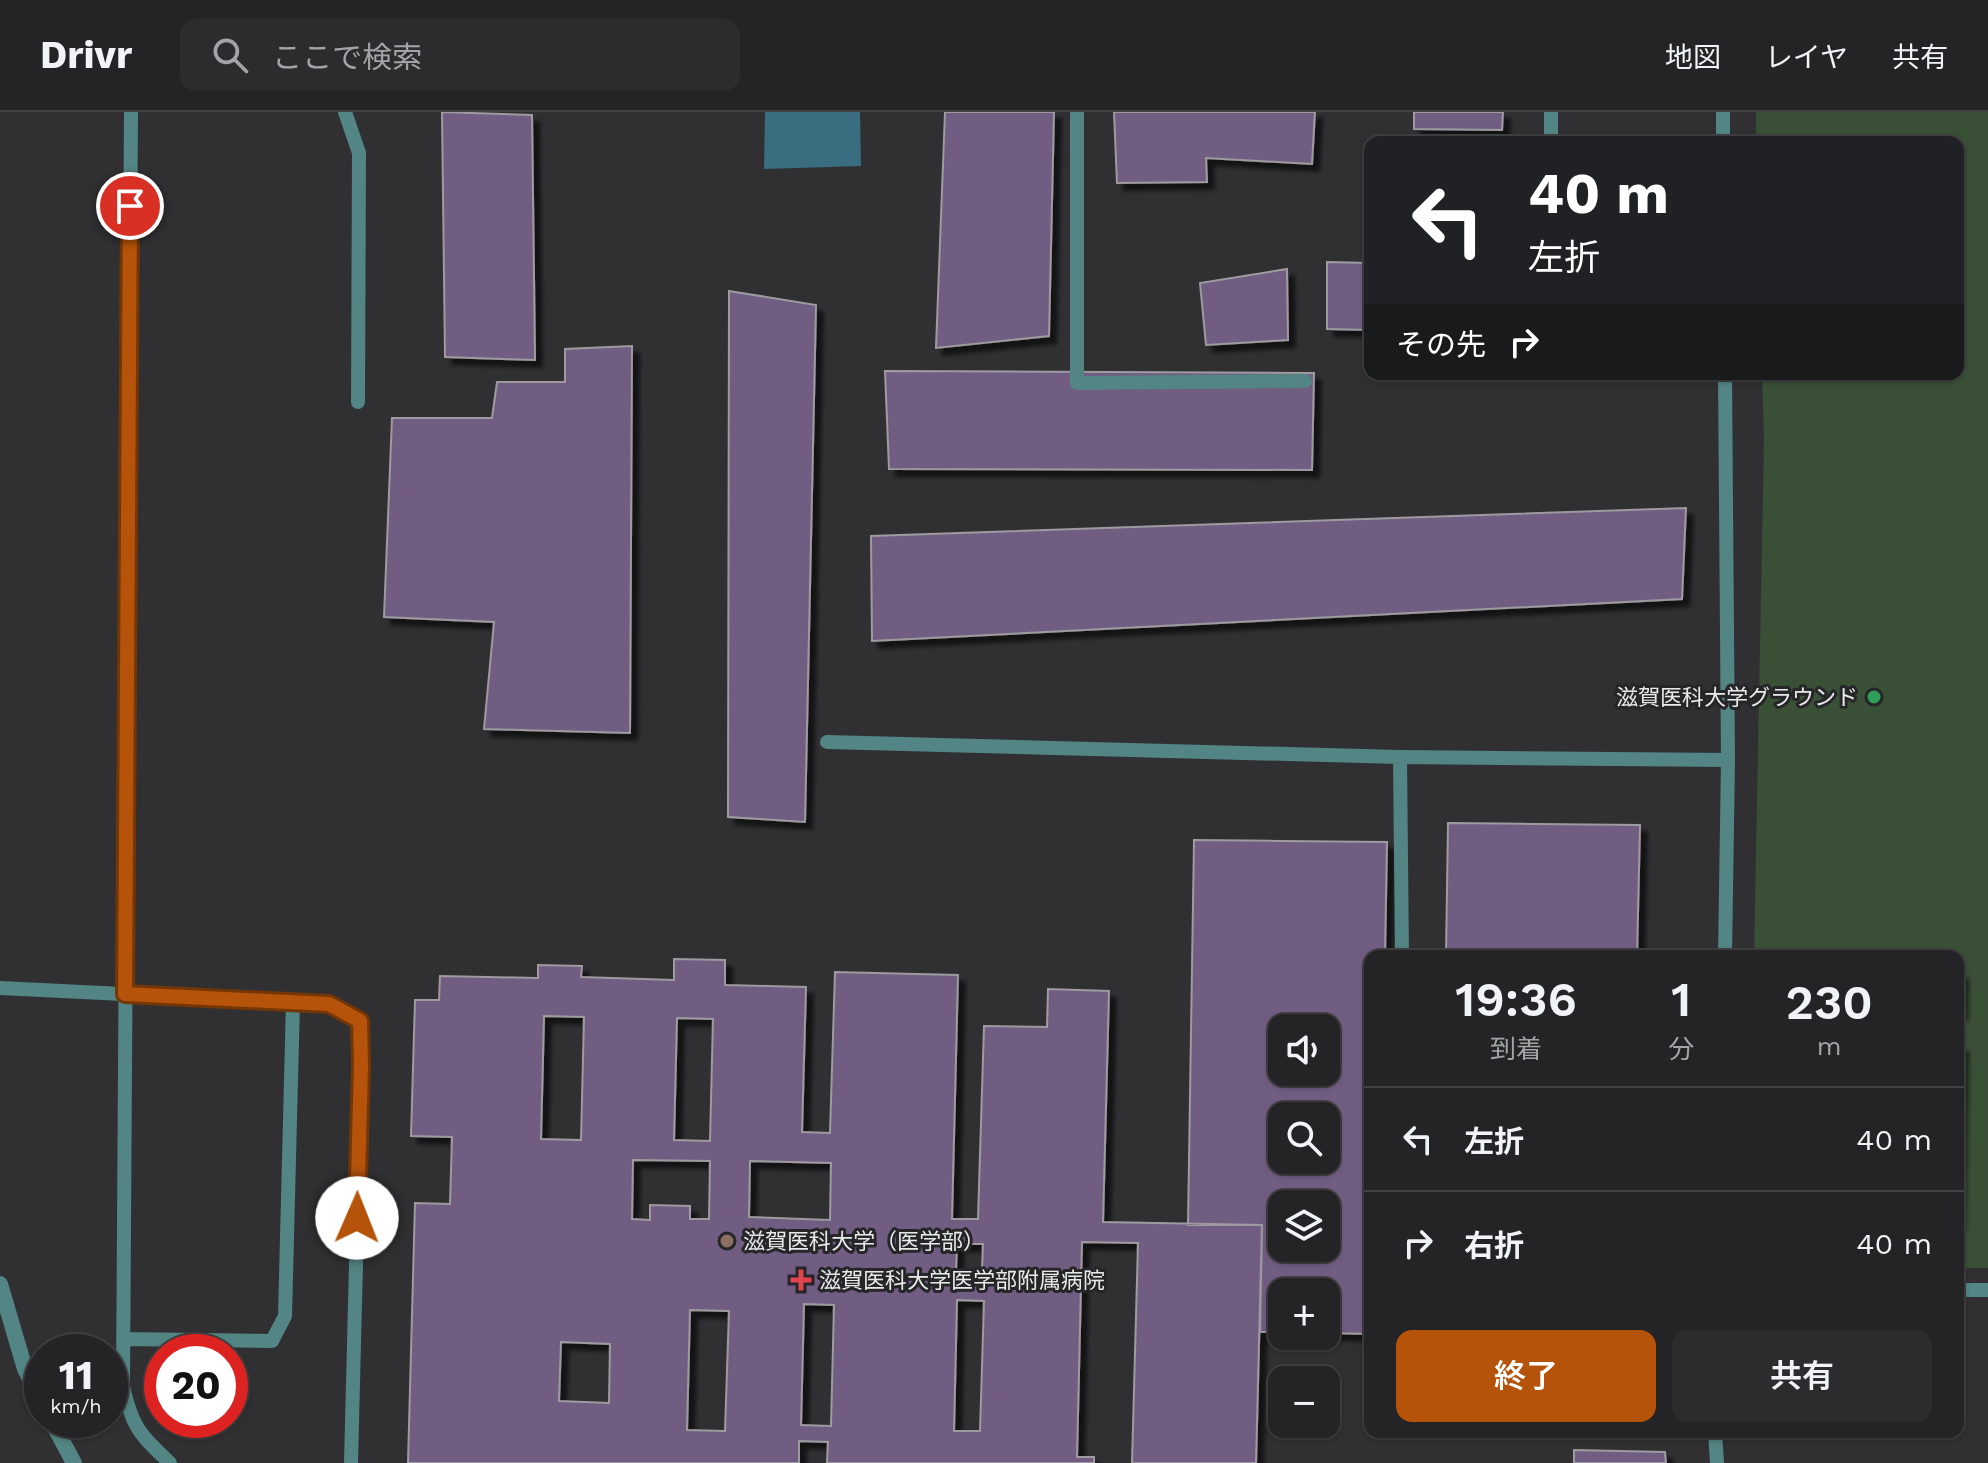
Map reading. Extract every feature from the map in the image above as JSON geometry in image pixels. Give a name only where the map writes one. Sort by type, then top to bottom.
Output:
[{"type":"street","points":[[0,1284],[24,1366]]},
{"type":"street","points":[[61,1438],[74,1463]]},
{"type":"lane","points":[[123,1334],[131,112]]},
{"type":"lane","points":[[345,112],[359,153],[358,402]]},
{"type":"lane","points":[[1077,112],[1077,383],[1305,381]]},
{"type":"lane","points":[[1551,112],[1551,136]]},
{"type":"lane","points":[[1723,112],[1723,136]]},
{"type":"lane","points":[[1725,380],[1728,760],[1725,950]]},
{"type":"lane","points":[[827,742],[1400,757],[1728,760]]},
{"type":"lane","points":[[1400,757],[1402,950]]},
{"type":"lane","points":[[0,988],[329,1004],[360,1021],[351,1463]]},
{"type":"lane","points":[[128,1339],[272,1341],[285,1316],[293,1002]]},
{"type":"lane","points":[[1964,1290],[1988,1290]]},
{"type":"lane","points":[[128,1410],[146,1441],[170,1463]]},
{"type":"lane","points":[[1715,1438],[1717,1463]]},
{"type":"green space","name":"滋賀医科大学グラウンド","points":[[1756,112],[1988,112],[1988,1268],[1964,1268],[1964,950],[1754,950],[1764,439],[1762,380],[1964,380],[1964,136],[1756,136]]},
{"type":"water","points":[[765,112],[860,112],[861,166],[764,169]]},
{"type":"building","points":[[442,112],[532,115],[535,360],[445,357]]},
{"type":"building","points":[[945,112],[1054,112],[1049,336],[936,348]]},
{"type":"building","points":[[1114,112],[1315,112],[1312,164],[1206,158],[1207,182],[1117,183]]},
{"type":"building","points":[[1414,112],[1503,112],[1502,130],[1414,129]]},
{"type":"building","points":[[1327,262],[1364,263],[1364,330],[1327,329]]},
{"type":"building","points":[[1287,269],[1288,340],[1206,345],[1200,283]]},
{"type":"building","points":[[729,291],[816,305],[805,822],[728,817]]},
{"type":"building","points":[[632,346],[630,733],[484,729],[494,622],[384,617],[392,418],[492,418],[497,382],[565,382],[565,349]]},
{"type":"building","points":[[885,371],[1314,373],[1312,470],[889,469]]},
{"type":"building","points":[[1686,508],[1682,599],[872,641],[871,536]]},
{"type":"building","points":[[1448,823],[1640,825],[1637,950],[1446,950]]},
{"type":"building","points":[[1194,840],[1387,842],[1385,950],[1364,950],[1364,1334],[1340,1333],[1340,1278],[1268,1278],[1268,1332],[1260,1332],[1262,1225],[1188,1225]]},
{"type":"building","points":[[674,959],[725,960],[725,985],[806,987],[802,1132],[830,1133],[835,972],[958,975],[952,1219],[978,1219],[984,1026],[1047,1027],[1048,989],[1109,991],[1103,1222],[1262,1225],[1256,1463],[1132,1463],[1138,1243],[1082,1242],[1077,1457],[1094,1457],[1094,1463],[827,1463],[828,1442],[799,1441],[799,1463],[408,1463],[415,1203],[450,1204],[452,1137],[411,1136],[415,1000],[439,1000],[440,976],[538,978],[538,965],[582,966],[581,977],[674,980]],"holes":[[[544,1016],[584,1017],[581,1140],[541,1139]],[[677,1018],[713,1019],[710,1141],[674,1140]],[[633,1160],[710,1161],[709,1219],[690,1219],[690,1206],[650,1205],[650,1220],[632,1219]],[[750,1161],[831,1163],[830,1220],[749,1217]],[[957,1244],[983,1244],[982,1271],[956,1271]],[[957,1300],[984,1301],[980,1431],[954,1431]],[[804,1304],[834,1305],[831,1426],[801,1425]],[[690,1310],[729,1311],[725,1431],[687,1430]],[[561,1342],[610,1344],[609,1403],[559,1401]]]},
{"type":"building","points":[[1574,1450],[1665,1452],[1666,1463],[1574,1463]]},
{"type":"place","name":"滋賀医科大学グラウンド","points":[[1874,697]]},
{"type":"place","name":"滋賀医科大学（医学部）","points":[[727,1241]]},
{"type":"place","name":"滋賀医科大学医学部附属病院","points":[[801,1280]]},
{"type":"route","points":[[130,206],[125,994],[329,1004],[360,1021],[357,1218]]}]
